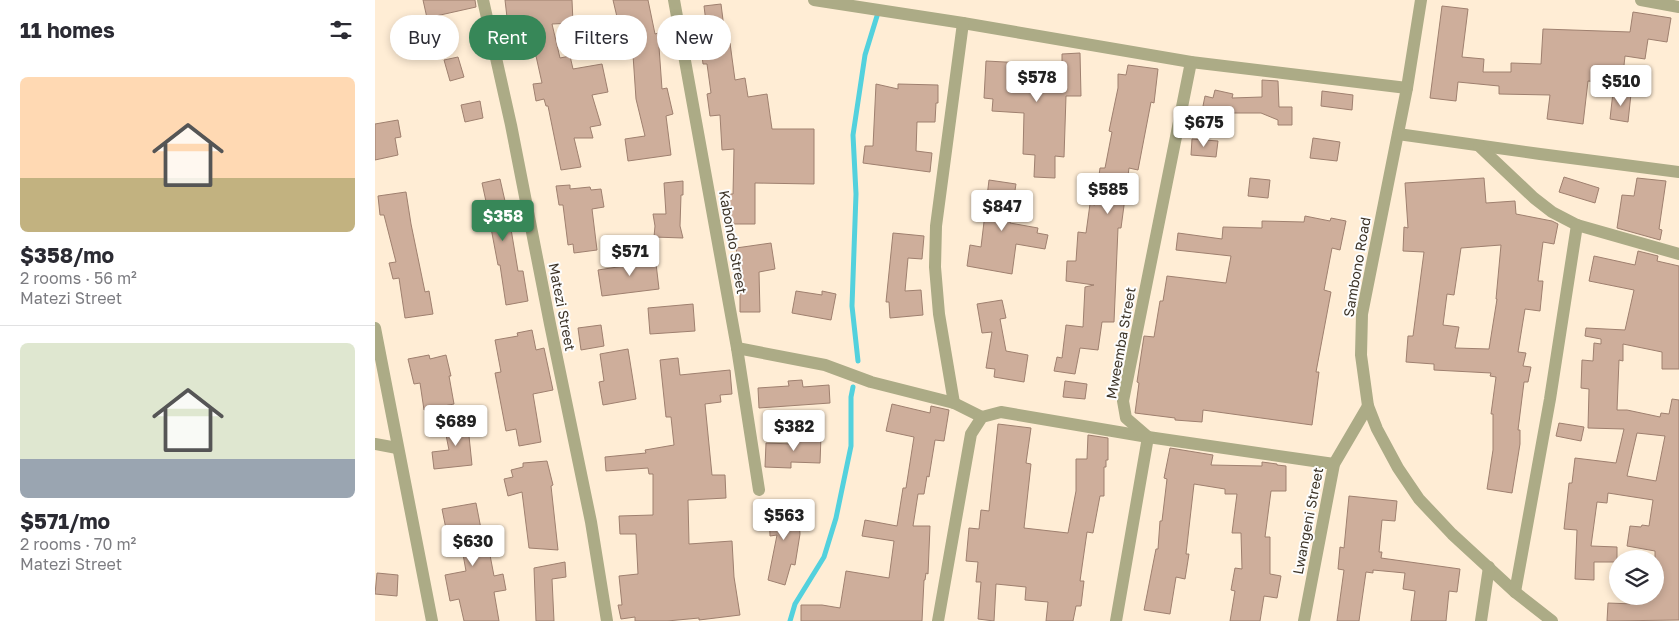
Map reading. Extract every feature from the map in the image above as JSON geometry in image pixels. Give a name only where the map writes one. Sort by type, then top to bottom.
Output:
[{"type":"street","name":"Matezi Street","points":[[483,0],[511,125],[589,513],[607,621]]},
{"type":"street","name":"Kabondo Street","points":[[674,0],[737,348],[759,490]]},
{"type":"street","points":[[814,0],[1191,62],[1407,88]]},
{"type":"street","name":"Sambono Road","points":[[1421,0],[1407,88],[1362,314],[1361,355],[1368,406],[1377,429],[1398,468],[1419,499],[1452,534],[1515,592],[1552,621]]},
{"type":"street","points":[[1641,0],[1679,7]]},
{"type":"street","points":[[954,404],[939,314],[935,267],[936,226],[963,23]]},
{"type":"street","name":"Mweemba Street","points":[[1148,437],[1126,418],[1123,402],[1191,62]]},
{"type":"street","points":[[1398,134],[1679,172]]},
{"type":"street","points":[[1479,146],[1534,198],[1552,212],[1577,224],[1679,254]]},
{"type":"street","points":[[1515,592],[1550,399],[1577,224]]},
{"type":"street","points":[[375,328],[432,621]]},
{"type":"street","points":[[737,348],[825,365],[871,382],[954,404],[983,417]]},
{"type":"street","name":"Lwangeni Street","points":[[1304,621],[1334,464],[1368,406]]},
{"type":"street","points":[[938,621],[971,434],[983,417],[1001,412],[1148,437],[1334,464]]},
{"type":"street","points":[[1116,621],[1148,437]]},
{"type":"street","points":[[375,444],[397,448]]},
{"type":"street","points":[[1481,621],[1489,567]]},
{"type":"building","points":[[423,0],[475,0],[476,7],[440,15],[426,15]]},
{"type":"building","points":[[505,0],[572,0],[573,15],[556,15],[556,24],[552,24],[556,41],[556,60],[571,60],[573,69],[602,64],[608,92],[592,95],[601,125],[590,127],[593,138],[574,138],[581,167],[561,170],[548,106],[546,106],[544,99],[536,101],[533,84],[542,83],[537,60],[546,60],[546,15],[507,15]]},
{"type":"building","points":[[613,0],[648,0],[655,34],[657,33],[657,60],[660,60],[662,89],[667,88],[673,114],[666,116],[671,155],[628,161],[625,139],[645,136],[636,99],[633,60],[647,60],[647,15],[617,15]]},
{"type":"building","points":[[721,4],[722,15],[705,15],[704,6]]},
{"type":"building","points":[[1442,6],[1468,9],[1462,57],[1484,59],[1483,72],[1511,72],[1511,63],[1541,64],[1543,29],[1630,32],[1633,12],[1671,18],[1667,42],[1648,39],[1645,59],[1625,56],[1622,84],[1588,81],[1583,124],[1547,119],[1550,95],[1499,94],[1499,86],[1458,82],[1456,101],[1430,98]]},
{"type":"building","points":[[731,50],[735,80],[745,78],[748,97],[767,94],[772,129],[814,129],[814,184],[755,183],[755,224],[728,224],[728,194],[733,194],[734,149],[722,150],[720,115],[710,116],[707,94],[711,93],[707,64],[703,64],[702,60],[731,60]]},
{"type":"building","points":[[1080,53],[1081,96],[1066,96],[1064,157],[1055,156],[1055,178],[1034,177],[1035,155],[1023,154],[1024,113],[992,111],[993,99],[984,98],[986,61],[1062,62],[1062,54]]},
{"type":"building","points":[[444,60],[459,60],[464,77],[450,81]]},
{"type":"building","points":[[1128,65],[1158,69],[1154,103],[1151,102],[1138,170],[1129,168],[1121,228],[1118,228],[1114,322],[1102,322],[1098,350],[1080,348],[1075,374],[1054,371],[1057,357],[1062,358],[1066,325],[1083,327],[1085,287],[1094,285],[1066,281],[1067,261],[1076,261],[1078,232],[1086,233],[1090,204],[1095,205],[1100,168],[1105,168],[1112,132],[1109,131],[1118,88],[1118,74],[1126,75]]},
{"type":"building","points":[[1262,80],[1278,81],[1279,107],[1292,107],[1292,125],[1278,125],[1278,120],[1261,113],[1229,113],[1228,117],[1202,111],[1205,96],[1213,98],[1215,90],[1233,94],[1232,98],[1262,97]]},
{"type":"building","points":[[876,84],[898,89],[898,84],[938,85],[935,122],[917,122],[916,151],[932,153],[930,172],[863,163],[865,146],[873,146]]},
{"type":"building","points":[[1322,91],[1353,95],[1352,110],[1321,106]]},
{"type":"building","points":[[1613,92],[1631,94],[1628,122],[1610,119]]},
{"type":"building","points":[[480,101],[483,118],[465,122],[461,105]]},
{"type":"building","points":[[398,120],[401,137],[395,138],[398,155],[375,160],[375,124]]},
{"type":"building","points":[[1313,138],[1340,142],[1337,161],[1310,158]]},
{"type":"building","points":[[1192,139],[1218,141],[1216,157],[1191,155]]},
{"type":"building","points":[[1564,177],[1599,188],[1595,203],[1559,192]]},
{"type":"building","points":[[1250,178],[1270,180],[1268,198],[1248,196]]},
{"type":"building","points":[[1484,178],[1486,203],[1515,201],[1516,214],[1552,221],[1558,224],[1554,244],[1543,242],[1538,281],[1543,281],[1540,311],[1525,309],[1518,352],[1526,353],[1523,366],[1531,367],[1528,382],[1524,382],[1518,430],[1520,430],[1520,444],[1512,493],[1487,489],[1493,450],[1493,414],[1491,414],[1496,377],[1490,376],[1491,373],[1434,370],[1434,364],[1406,362],[1408,336],[1413,336],[1424,252],[1403,251],[1404,227],[1408,228],[1405,183]],"holes":[[[1501,245],[1489,349],[1455,348],[1459,327],[1443,325],[1447,294],[1454,295],[1461,248]]]},
{"type":"building","points":[[1637,178],[1666,181],[1659,229],[1662,230],[1660,240],[1617,228],[1622,195],[1634,196]]},
{"type":"building","points":[[500,179],[518,271],[523,271],[528,301],[506,305],[500,265],[498,265],[491,228],[483,230],[478,208],[487,206],[482,183]]},
{"type":"building","points":[[989,180],[1016,184],[1010,223],[1038,228],[1037,233],[1048,235],[1045,249],[1016,244],[1012,274],[967,266],[970,245],[981,247]]},
{"type":"building","points":[[683,181],[680,226],[683,238],[654,237],[653,214],[666,214],[664,183]]},
{"type":"building","points":[[570,185],[570,189],[590,187],[591,190],[601,189],[604,207],[592,209],[597,250],[574,253],[573,244],[568,245],[563,205],[559,205],[556,186]]},
{"type":"building","points":[[406,192],[425,292],[429,291],[433,314],[405,318],[399,278],[393,279],[389,263],[396,262],[384,215],[380,215],[378,196]]},
{"type":"building","points":[[1305,216],[1330,221],[1331,218],[1346,221],[1340,250],[1332,248],[1324,290],[1331,292],[1316,372],[1319,372],[1312,425],[1203,410],[1202,422],[1175,420],[1175,418],[1135,413],[1139,383],[1137,382],[1144,336],[1154,337],[1160,301],[1163,301],[1167,276],[1226,283],[1231,256],[1176,250],[1178,233],[1222,239],[1223,227],[1262,228],[1262,221],[1304,222]]},
{"type":"building","points":[[893,233],[924,236],[922,259],[908,258],[905,291],[921,290],[923,315],[890,318],[889,302],[886,302]]},
{"type":"building","points":[[771,243],[775,269],[759,272],[760,312],[740,312],[740,271],[736,248]]},
{"type":"building","points":[[1638,251],[1658,256],[1657,261],[1679,266],[1679,369],[1662,369],[1662,352],[1623,344],[1623,361],[1619,360],[1617,410],[1627,410],[1660,417],[1661,413],[1669,414],[1672,399],[1679,400],[1679,620],[1607,621],[1608,603],[1609,605],[1664,605],[1664,550],[1649,550],[1627,546],[1630,526],[1649,526],[1653,500],[1608,493],[1607,503],[1597,502],[1591,546],[1617,547],[1617,550],[1609,550],[1609,562],[1594,562],[1594,580],[1575,579],[1577,530],[1564,529],[1569,483],[1572,483],[1575,458],[1616,463],[1624,429],[1588,428],[1589,389],[1581,388],[1582,360],[1593,361],[1594,343],[1601,344],[1601,339],[1585,336],[1586,328],[1625,330],[1634,290],[1589,281],[1594,256],[1635,265]],"holes":[[[1637,433],[1665,436],[1656,481],[1627,476]]]},
{"type":"building","points":[[655,255],[659,289],[602,296],[598,270],[637,264],[636,257]]},
{"type":"building","points":[[796,291],[822,295],[822,291],[836,294],[831,320],[792,313]]},
{"type":"building","points":[[1002,300],[1006,318],[1000,319],[1006,351],[1028,355],[1024,382],[994,377],[995,369],[986,368],[992,332],[982,333],[977,304]]},
{"type":"building","points":[[693,304],[695,331],[650,334],[648,308]]},
{"type":"building","points":[[601,325],[604,346],[581,350],[578,328]]},
{"type":"building","points":[[532,330],[536,350],[544,348],[553,390],[533,394],[541,442],[519,446],[516,429],[506,431],[495,373],[501,372],[495,340],[518,336],[517,333]]},
{"type":"building","points":[[628,349],[636,399],[603,405],[599,382],[604,381],[600,354]]},
{"type":"building","points":[[429,355],[430,359],[446,355],[451,376],[449,376],[454,404],[424,410],[420,383],[414,384],[408,359]]},
{"type":"building","points":[[678,358],[680,375],[730,370],[732,394],[720,395],[721,402],[705,404],[712,475],[725,475],[726,498],[688,500],[689,544],[732,541],[734,577],[740,615],[699,620],[699,618],[635,621],[635,617],[621,619],[618,605],[622,605],[619,576],[638,574],[636,534],[620,534],[619,516],[653,515],[653,474],[649,474],[648,468],[606,471],[605,457],[646,453],[645,450],[674,445],[671,417],[666,417],[660,360]]},
{"type":"building","points":[[802,380],[803,387],[829,385],[830,403],[759,408],[758,388],[789,386],[788,381]]},
{"type":"building","points":[[1065,381],[1087,384],[1085,399],[1063,397]]},
{"type":"building","points":[[892,404],[930,413],[931,406],[949,410],[944,441],[935,440],[929,477],[927,476],[924,494],[918,494],[913,526],[930,526],[928,574],[926,573],[924,580],[922,621],[801,621],[801,605],[822,605],[840,608],[846,571],[889,578],[894,541],[862,536],[865,520],[897,526],[903,488],[906,488],[914,437],[886,431]]},
{"type":"building","points":[[472,420],[474,435],[469,436],[472,465],[434,469],[432,452],[449,450],[444,425]]},
{"type":"building","points":[[1559,423],[1584,427],[1581,441],[1556,436]]},
{"type":"building","points":[[998,424],[1031,428],[1026,463],[1031,464],[1024,528],[1068,533],[1076,491],[1076,459],[1087,459],[1088,435],[1108,438],[1108,460],[1106,460],[1106,467],[1104,467],[1104,496],[1100,496],[1093,533],[1087,532],[1080,581],[1084,581],[1081,606],[1076,606],[1073,621],[1046,621],[1048,602],[1025,600],[1026,587],[996,584],[994,621],[978,619],[981,582],[976,582],[978,562],[966,561],[969,528],[979,529],[981,510],[989,511]]},
{"type":"building","points":[[794,436],[821,436],[820,463],[791,462],[791,468],[765,467],[766,443],[793,444]]},
{"type":"building","points":[[1170,448],[1213,455],[1211,465],[1262,466],[1262,462],[1286,466],[1286,491],[1271,491],[1265,537],[1270,537],[1270,574],[1281,576],[1277,598],[1264,596],[1260,621],[1230,621],[1235,591],[1231,590],[1235,568],[1242,569],[1241,533],[1232,533],[1237,494],[1225,494],[1225,489],[1194,484],[1186,554],[1189,554],[1185,579],[1176,577],[1170,614],[1144,610],[1156,549],[1158,549],[1160,521],[1162,521],[1167,479],[1164,478]]},
{"type":"building","points":[[547,461],[553,485],[551,486],[558,550],[529,548],[522,492],[508,496],[504,479],[513,477],[511,470],[523,467],[523,463]]},
{"type":"building","points":[[1349,496],[1397,501],[1395,521],[1382,520],[1379,552],[1382,552],[1381,558],[1460,569],[1457,592],[1449,591],[1446,621],[1411,621],[1415,591],[1403,589],[1405,573],[1373,570],[1373,573],[1366,572],[1359,621],[1337,621],[1344,570],[1338,569],[1340,547],[1344,548]]},
{"type":"building","points":[[476,503],[482,534],[486,534],[494,576],[503,574],[506,590],[494,592],[499,621],[464,621],[459,599],[450,601],[445,575],[466,571],[459,532],[447,534],[442,509]]},
{"type":"building","points":[[798,506],[800,534],[795,565],[791,564],[785,585],[768,580],[777,535],[770,536],[769,508]]},
{"type":"building","points":[[565,562],[566,577],[552,579],[554,621],[536,621],[534,568]]},
{"type":"building","points":[[377,573],[398,575],[397,596],[375,594]]},
{"type":"waterway","points":[[858,361],[852,306],[856,194],[853,135],[865,55],[877,16]]},
{"type":"waterway","points":[[790,621],[795,604],[824,557],[836,518],[851,446],[851,397],[853,387]]}]
